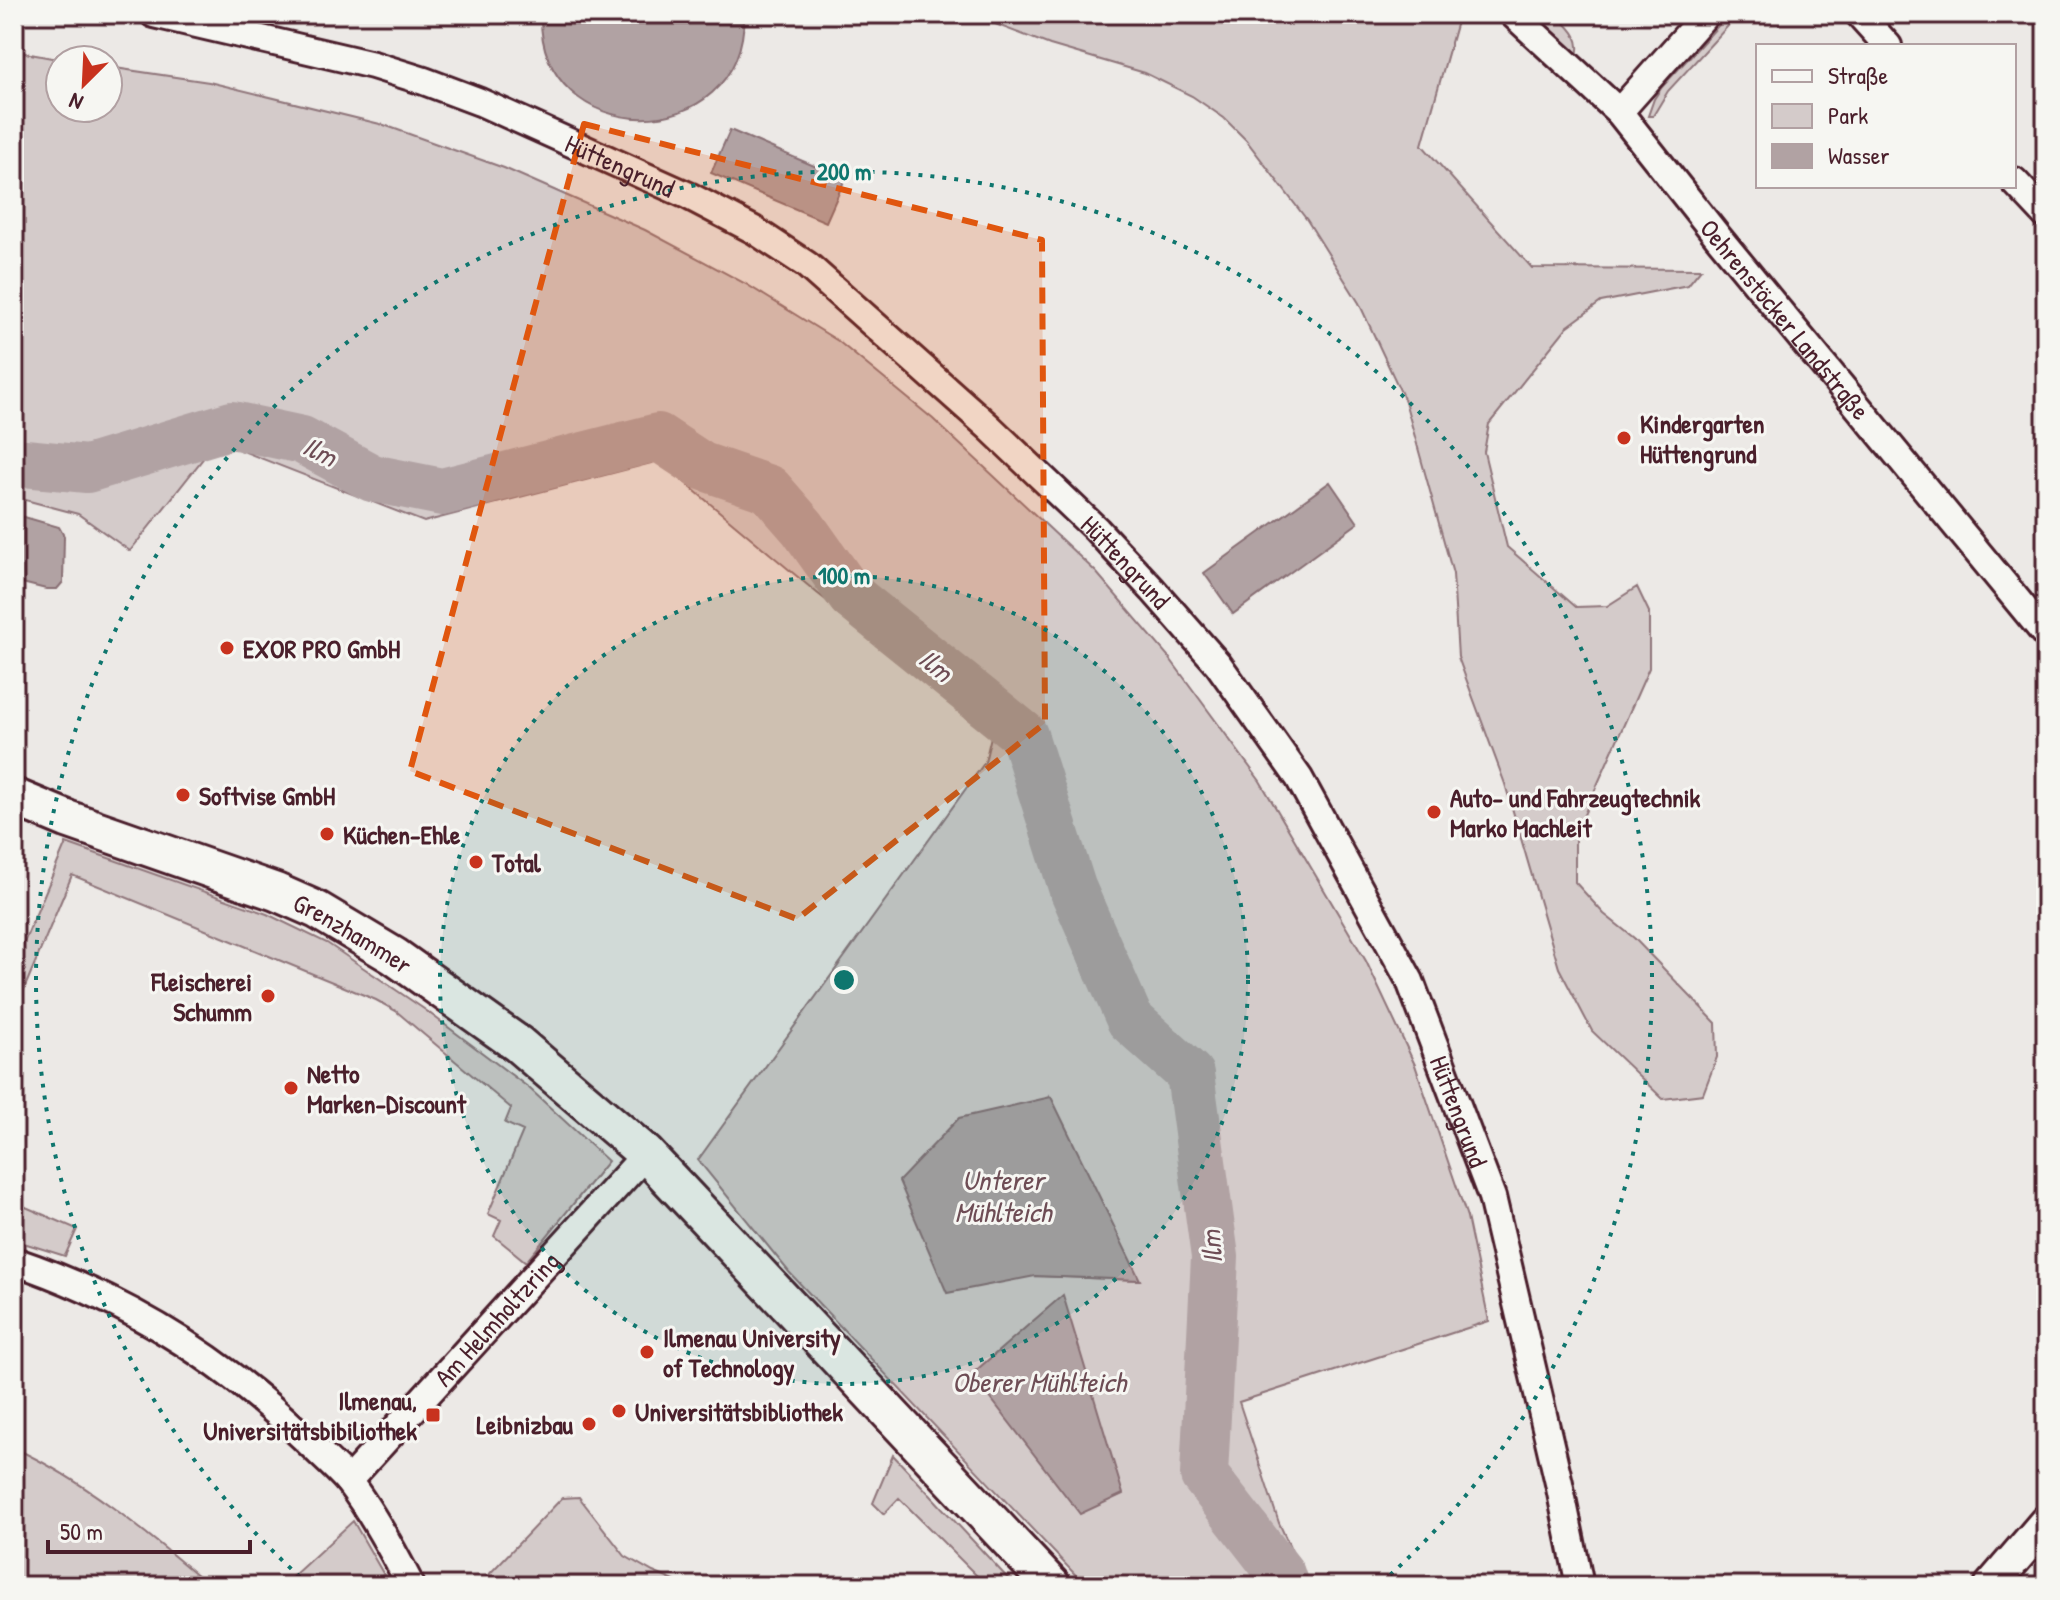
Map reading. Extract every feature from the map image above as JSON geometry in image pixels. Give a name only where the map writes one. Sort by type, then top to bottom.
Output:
[{"type":"main road","name":"Grenzhammer","points":[[14,797],[67,819],[276,892],[317,910],[394,956],[493,1025],[553,1072],[646,1154],[1052,1586]]},
{"type":"street","name":"Hüttengrund","points":[[154,14],[373,65],[424,81],[480,102],[675,190],[754,230],[807,265],[989,427],[1097,530],[1153,590],[1218,664],[1299,778],[1410,981],[1492,1197],[1580,1586]]},
{"type":"street","name":"Oehrenstöcker Landstraße","points":[[1513,14],[1619,112],[2046,635]]},
{"type":"street","points":[[1619,112],[1706,14]]},
{"type":"street","points":[[1859,14],[1886,44]]},
{"type":"street","points":[[2016,183],[2046,215]]},
{"type":"street","name":"Am Helmholtzring","points":[[348,1481],[646,1154]]},
{"type":"street","points":[[14,1261],[87,1288],[181,1340],[270,1406],[348,1481],[411,1586]]},
{"type":"street","points":[[2004,1581],[2046,1522]]},
{"type":"highlighted area","points":[[584,124],[1042,240],[1045,723],[797,919],[410,771]]},
{"type":"green space","points":[[969,14],[1462,14],[1456,25],[1422,145],[1532,268],[1701,269],[1688,285],[1601,302],[1567,327],[1489,424],[1484,452],[1507,547],[1576,607],[1607,606],[1637,587],[1649,612],[1649,668],[1575,835],[1575,882],[1716,1023],[1717,1057],[1703,1094],[1663,1099],[1592,1031],[1559,968],[1505,784],[1458,657],[1453,574],[1405,401],[1359,303],[1307,220],[1246,140],[1224,118],[1192,96],[1145,73],[1050,45]]},
{"type":"green space","points":[[1527,14],[1556,14],[1577,39],[1576,58]]},
{"type":"green space","points":[[1729,14],[1739,14],[1668,91],[1653,116],[1648,116],[1662,87]]},
{"type":"green space","points":[[14,51],[44,57],[44,124],[124,124],[124,69],[209,82],[384,125],[504,168],[645,230],[746,284],[838,341],[933,419],[1096,572],[1168,656],[1260,781],[1366,961],[1415,1065],[1467,1217],[1489,1321],[1239,1402],[1279,1523],[1308,1586],[1086,1586],[789,1272],[698,1160],[985,762],[992,732],[817,593],[659,461],[424,522],[217,441],[130,551],[78,514],[14,497]],"holes":[[[1050,1097],[1139,1280],[1035,1276]],[[1062,1296],[1122,1494],[1080,1513]]]},
{"type":"green space","points":[[66,843],[267,914],[327,943],[424,1009],[529,1088],[608,1161],[526,1262],[494,1236],[501,1220],[488,1214],[523,1131],[505,1123],[511,1108],[396,1011],[376,1000],[72,875],[14,1013],[14,966]]},
{"type":"green space","points":[[14,1202],[77,1229],[65,1256],[14,1240]]},
{"type":"green space","points":[[14,1448],[92,1493],[210,1586],[14,1586]]},
{"type":"green space","points":[[893,1455],[1015,1586],[987,1586],[899,1498],[884,1514],[873,1503]]},
{"type":"green space","points":[[579,1497],[625,1556],[686,1586],[478,1586],[562,1498]]},
{"type":"green space","points":[[353,1521],[384,1575],[376,1578],[379,1586],[282,1586]]},
{"type":"water","points":[[541,14],[744,14],[735,60],[712,93],[679,112],[641,118],[604,111],[571,92],[549,59]]},
{"type":"water","points":[[730,130],[845,179],[826,222],[711,173]]},
{"type":"water","points":[[1330,482],[1358,523],[1233,614],[1204,573]]},
{"type":"water","points":[[14,514],[59,527],[64,536],[63,582],[57,589],[14,581]]},
{"type":"water","name":"Unterer Mühlteich","points":[[1051,1097],[1140,1280],[1035,1276],[947,1293],[899,1181],[959,1118]]},
{"type":"water","name":"Oberer Mühlteich","points":[[1063,1295],[1123,1494],[1080,1514],[972,1374]]},
{"type":"waterway","name":"Ilm","points":[[14,462],[87,469],[232,425],[302,440],[372,478],[442,492],[658,437],[702,466],[769,489],[803,528],[851,596],[1024,735],[1072,887],[1130,1020],[1190,1074],[1215,1257],[1204,1475],[1281,1574],[1285,1586]]},
{"type":"place","name":"Kindergarten Hüttengrund","points":[[1624,438]]},
{"type":"place","name":"EXOR PRO GmbH","points":[[227,648]]},
{"type":"place","name":"Softvise GmbH","points":[[183,795]]},
{"type":"place","name":"Auto- und Fahrzeugtechnik Marko Machleit","points":[[1434,812]]},
{"type":"place","name":"Küchen-Ehle","points":[[327,834]]},
{"type":"place","name":"Total","points":[[476,862]]},
{"type":"place","name":"Fleischerei Schumm","points":[[268,996]]},
{"type":"place","name":"Netto Marken-Discount","points":[[291,1088]]},
{"type":"place","name":"Ilmenau University of Technology","points":[[647,1352]]},
{"type":"place","name":"Universitätsbibliothek","points":[[619,1411]]},
{"type":"place","name":"Ilmenau, Universitätsbibiliothek","points":[[433,1415]]},
{"type":"place","name":"Leibnizbau","points":[[589,1424]]}]
